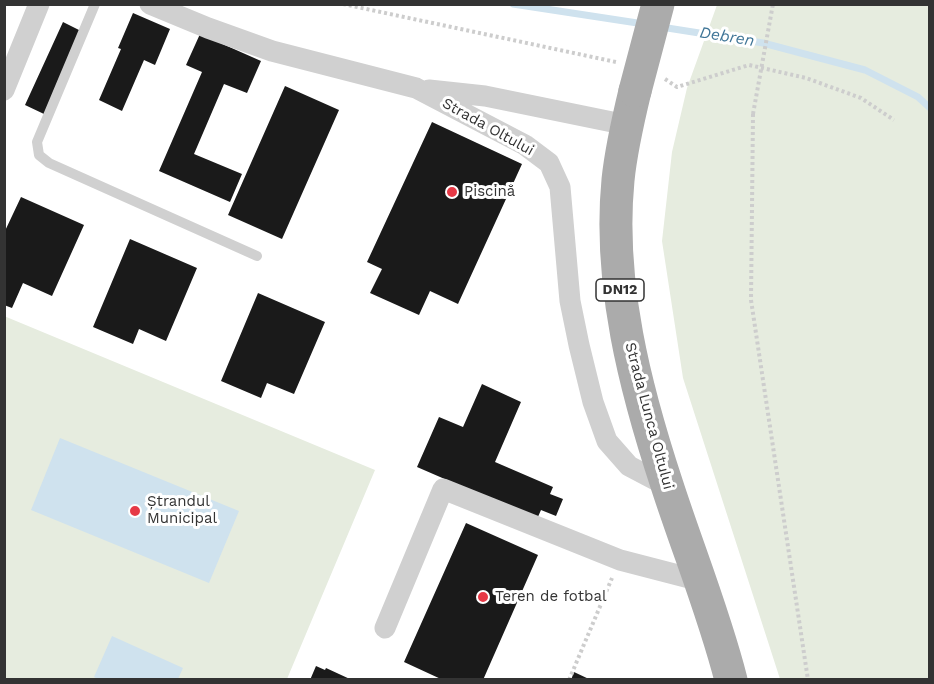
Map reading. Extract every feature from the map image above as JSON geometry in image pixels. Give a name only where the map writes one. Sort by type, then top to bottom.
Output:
[{"type":"main road","name":"Strada Lunca Oltului","points":[[658,4],[627,125],[618,181],[617,223],[621,294],[633,368],[667,486],[701,581],[731,680]]},
{"type":"street","points":[[4,90],[39,4]]},
{"type":"street","name":"Strada Oltului","points":[[150,4],[207,28],[272,51],[416,88],[525,145],[549,163],[561,187],[570,301],[579,345],[593,402],[607,441],[629,466],[667,486]]},
{"type":"street","points":[[416,88],[485,96],[627,125]]},
{"type":"street","points":[[385,628],[443,489],[620,560],[701,581]]},
{"type":"lane","points":[[95,4],[37,142],[39,155],[49,163],[257,256]]},
{"type":"path","points":[[773,4],[753,114],[751,300],[808,680]]},
{"type":"path","points":[[569,680],[620,560]]},
{"type":"shaded area","points":[[717,5],[929,5],[929,679],[780,679],[683,378],[662,241],[672,152],[687,88]]},
{"type":"shaded area","points":[[4,316],[375,470],[287,679],[5,679]]},
{"type":"water","name":"Ștrandul Municipal","points":[[60,438],[239,511],[209,583],[31,510]]},
{"type":"water","points":[[112,636],[183,668],[178,679],[100,680],[94,677]]},
{"type":"building","points":[[133,13],[170,29],[155,65],[144,60],[122,111],[99,100],[121,49],[118,48]]},
{"type":"building","points":[[63,22],[81,31],[44,114],[25,105]]},
{"type":"building","points":[[200,34],[261,61],[247,93],[224,84],[194,154],[242,174],[230,202],[159,171],[202,72],[186,65]]},
{"type":"building","points":[[285,86],[339,110],[282,239],[228,215]]},
{"type":"building","points":[[432,122],[522,164],[458,304],[430,291],[419,315],[370,293],[382,269],[367,262]]},
{"type":"building","points":[[21,197],[84,225],[52,296],[23,283],[12,308],[4,305],[4,233]]},
{"type":"building","points":[[130,239],[197,268],[166,341],[139,329],[133,344],[93,327]]},
{"type":"building","points":[[258,293],[325,322],[294,394],[267,383],[261,398],[221,381]]},
{"type":"building","points":[[482,384],[521,402],[495,462],[553,487],[550,494],[563,499],[556,516],[541,510],[537,519],[417,467],[439,417],[463,427]]},
{"type":"building","name":"Teren de fotbal","points":[[466,523],[538,555],[483,680],[443,680],[404,662]]},
{"type":"building","points":[[316,666],[325,670],[326,668],[352,680],[310,680]]},
{"type":"building","points":[[574,672],[591,680],[571,680]]},
{"type":"waterway","name":"Debren","points":[[513,4],[644,24]]},
{"type":"waterway","name":"Debren","points":[[661,27],[763,43],[865,70],[918,97],[930,108]]},
{"type":"place","name":"Piscină","points":[[452,192]]},
{"type":"place","name":"Ștrandul Municipal","points":[[135,511]]},
{"type":"place","name":"Teren de fotbal","points":[[483,597]]}]
